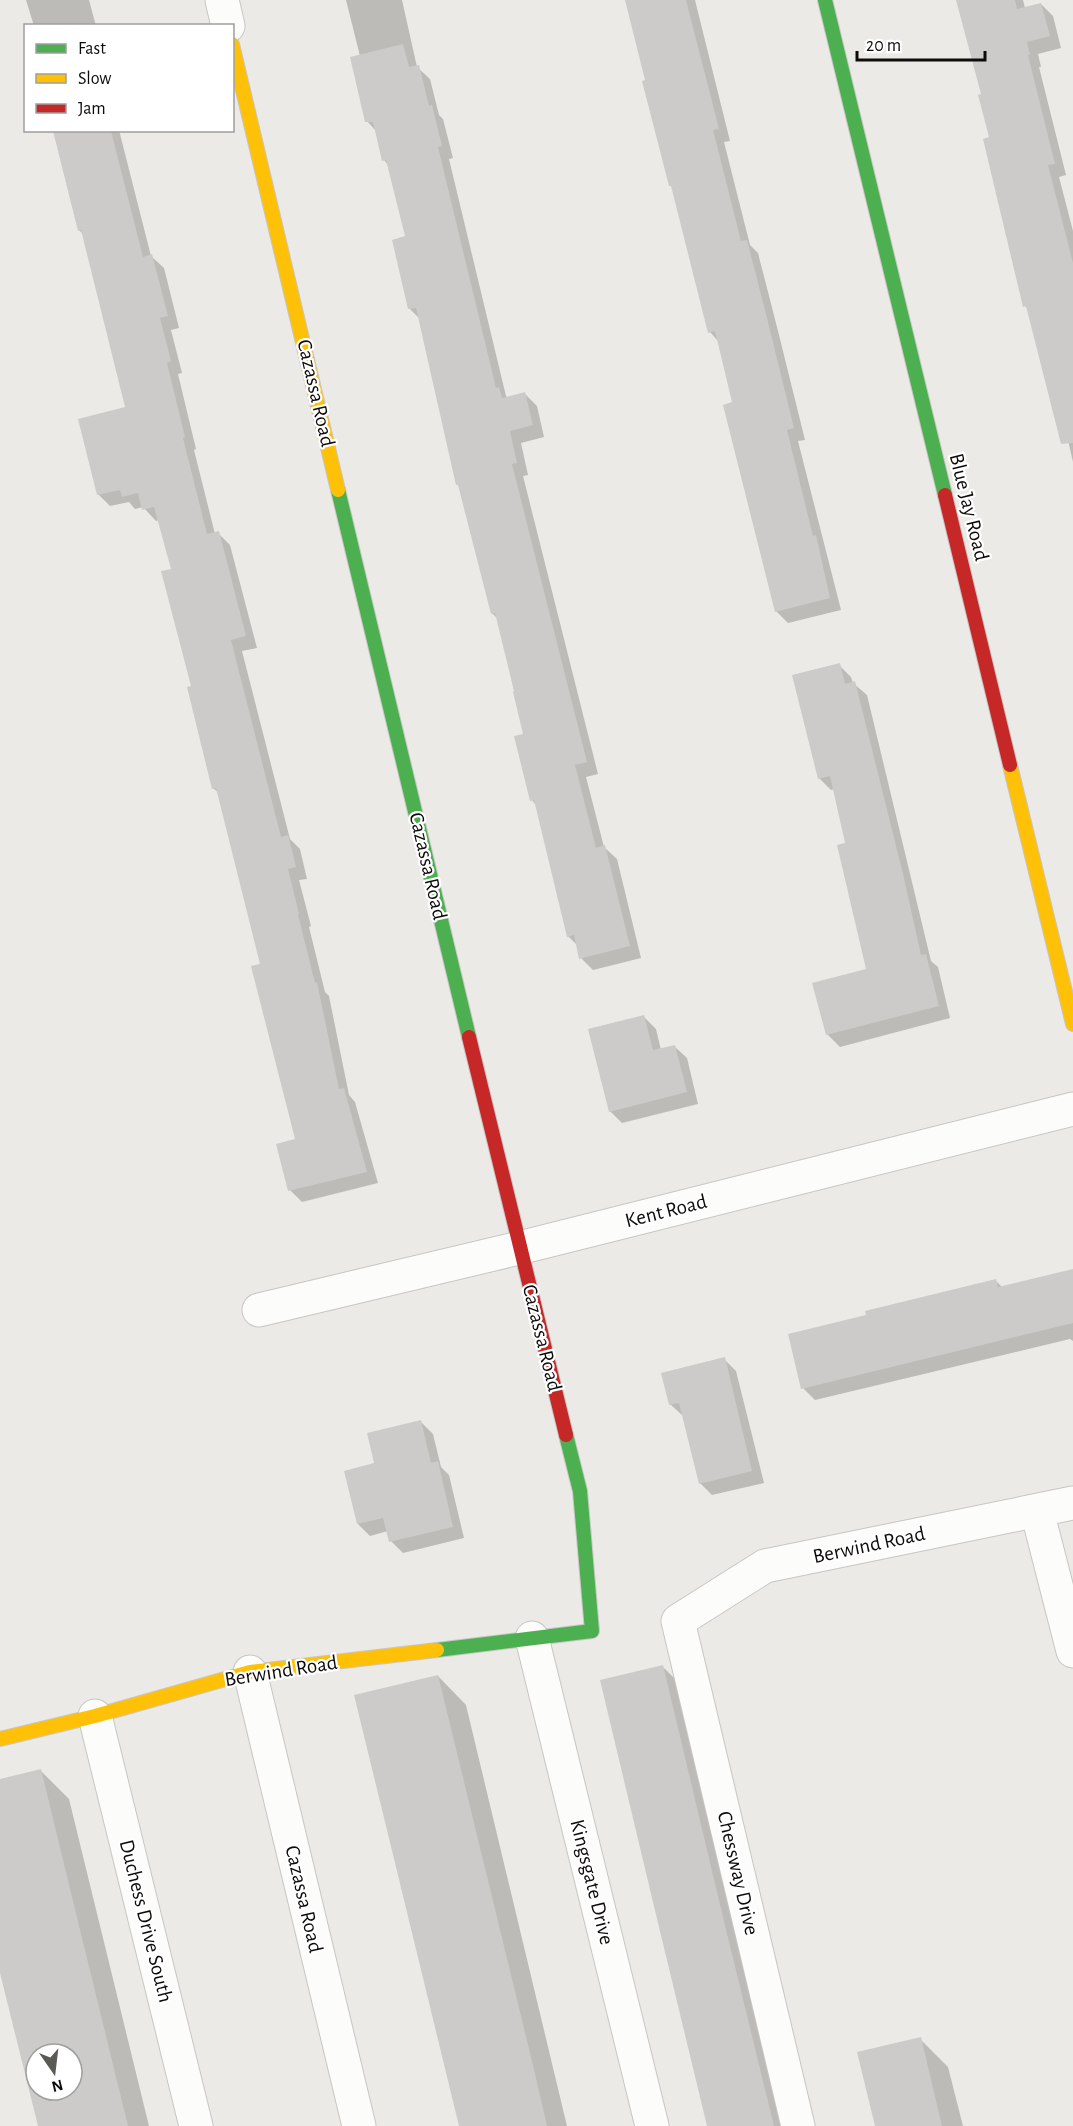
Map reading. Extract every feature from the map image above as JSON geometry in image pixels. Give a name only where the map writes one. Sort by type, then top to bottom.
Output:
[{"type":"street","points":[[222,0],[228,24]]},
{"type":"street","name":"Blue Jay Road","points":[[825,0],[1073,1024]]},
{"type":"street","name":"Cazassa Road","points":[[234,52],[519,1248],[580,1491],[592,1631],[532,1638]]},
{"type":"street","name":"Kent Road","points":[[259,1310],[519,1248],[1073,1109]]},
{"type":"street","name":"Berwind Road","points":[[678,1621],[765,1566],[1073,1503]]},
{"type":"street","points":[[1037,1511],[1073,1652]]},
{"type":"street","name":"Chessway Drive","points":[[678,1621],[798,2126]]},
{"type":"street","name":"Berwind Road","points":[[0,1738],[95,1716],[250,1672],[532,1638]]},
{"type":"street","name":"Kingsgate Drive","points":[[532,1638],[652,2126]]},
{"type":"street","name":"Cazassa Road","points":[[250,1672],[359,2126]]},
{"type":"street","name":"Duchess Drive South","points":[[95,1716],[196,2126]]},
{"type":"building","points":[[625,0],[686,0],[719,129],[713,130],[741,241],[747,240],[794,428],[787,430],[813,536],[816,535],[830,598],[775,612],[723,405],[732,402],[715,331],[708,333],[642,81],[645,80]]},
{"type":"building","points":[[956,0],[1015,0],[1017,9],[1041,3],[1050,36],[1027,42],[1030,55],[1028,55],[1055,164],[1048,165],[1073,263],[1073,443],[1061,444],[1026,306],[1023,307],[983,139],[989,137],[978,95],[981,94]]},
{"type":"building","points":[[403,44],[409,67],[419,65],[429,106],[432,105],[442,146],[438,147],[496,388],[499,387],[502,398],[525,392],[533,425],[510,431],[517,463],[512,464],[587,762],[575,765],[596,848],[605,845],[630,946],[579,959],[574,935],[567,937],[534,800],[530,801],[514,736],[523,734],[514,691],[495,613],[491,614],[458,485],[456,485],[416,308],[408,309],[392,240],[405,236],[386,160],[382,161],[373,122],[365,122],[350,57]]},
{"type":"building","points":[[53,132],[111,132],[143,257],[152,254],[168,316],[160,318],[171,361],[167,363],[185,437],[183,438],[207,534],[219,531],[246,636],[231,640],[281,837],[288,835],[296,867],[288,869],[298,915],[315,983],[317,982],[339,1089],[344,1088],[367,1172],[288,1191],[276,1144],[295,1139],[251,966],[260,964],[216,788],[212,789],[187,687],[191,686],[161,571],[171,569],[154,507],[142,510],[138,493],[122,497],[120,490],[97,495],[78,419],[125,407],[81,230],[78,231]]},
{"type":"building","points":[[840,663],[845,684],[855,681],[921,955],[926,954],[939,1006],[826,1035],[812,983],[866,969],[837,845],[845,843],[830,776],[818,779],[792,675]]},
{"type":"building","points":[[644,1015],[653,1050],[675,1045],[687,1092],[609,1112],[588,1029]]},
{"type":"building","points":[[1073,1269],[1073,1323],[801,1389],[788,1334],[866,1315],[865,1311],[996,1279],[998,1287]]},
{"type":"building","points":[[725,1357],[752,1471],[699,1484],[679,1403],[669,1405],[661,1373]]},
{"type":"building","points":[[421,1420],[431,1463],[438,1461],[453,1527],[389,1542],[383,1518],[357,1524],[344,1471],[374,1463],[367,1433]]},
{"type":"building","points":[[663,1665],[774,2126],[707,2126],[658,1923],[600,1680]]},
{"type":"building","points":[[438,1675],[547,2126],[459,2126],[354,1695]]},
{"type":"building","points":[[41,1769],[128,2126],[38,2126],[32,2102],[84,2102],[84,2042],[24,2042],[24,2070],[0,1973],[0,1779]]},
{"type":"building","points":[[921,2037],[942,2126],[875,2126],[857,2052]]},
{"type":"traffic: fast","points":[[825,0],[945,495]]},
{"type":"traffic: fast","points":[[338,490],[469,1037]]},
{"type":"traffic: fast","points":[[437,1650],[592,1631],[580,1491],[566,1435]]},
{"type":"traffic: slow","points":[[234,52],[338,490]]},
{"type":"traffic: slow","points":[[1010,765],[1073,1024]]},
{"type":"traffic: slow","points":[[0,1739],[95,1716],[250,1672],[437,1650]]},
{"type":"traffic: jam","points":[[945,495],[1010,765]]},
{"type":"traffic: jam","points":[[469,1037],[566,1435]]}]
